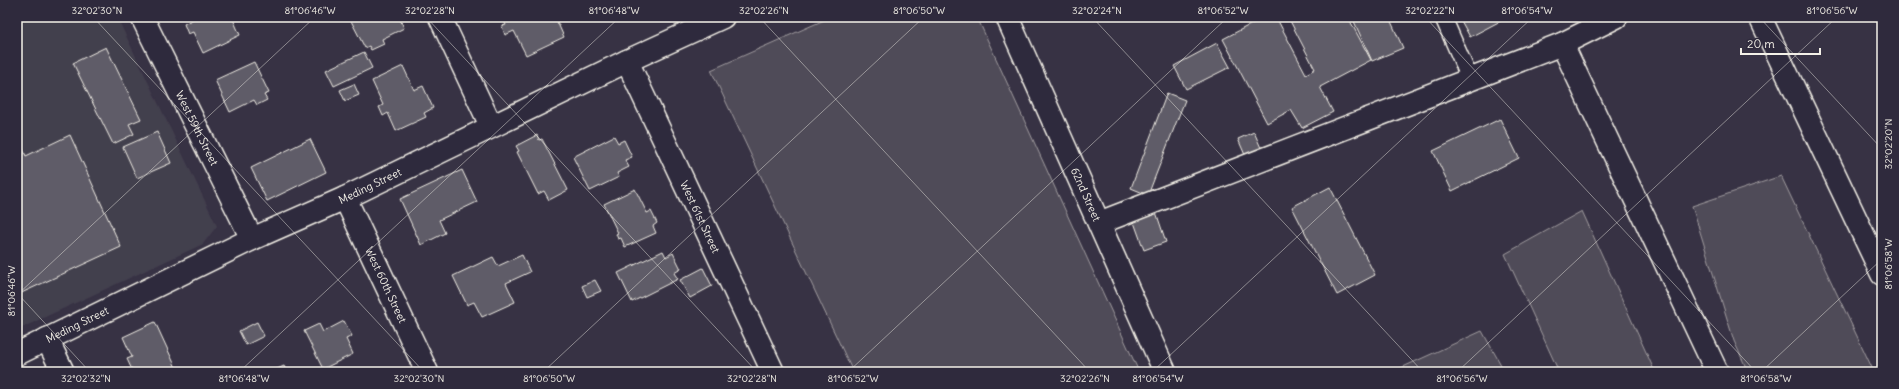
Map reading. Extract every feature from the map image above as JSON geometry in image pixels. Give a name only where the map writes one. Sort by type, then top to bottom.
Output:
[{"type":"street","name":"West 59th Street","points":[[142,17],[252,239]]},
{"type":"street","points":[[440,17],[491,126]]},
{"type":"street","name":"Meding Street","points":[[17,354],[252,239],[345,198],[627,60],[723,17]]},
{"type":"street","name":"62nd Street","points":[[1007,17],[1165,372]]},
{"type":"street","points":[[1099,223],[1562,44],[1616,17]]},
{"type":"street","points":[[1760,17],[1882,274]]},
{"type":"street","points":[[1562,44],[1717,372]]},
{"type":"street","name":"West 61st Street","points":[[627,60],[773,372]]},
{"type":"street","name":"West 60th Street","points":[[345,198],[427,372]]},
{"type":"street","points":[[47,339],[63,372]]},
{"type":"lane","points":[[1443,17],[1470,79]]},
{"type":"shaded area","points":[[17,17],[117,17],[217,226],[203,244],[17,330]]},
{"type":"shaded area","points":[[831,17],[977,17],[1139,372],[853,372],[711,70]]},
{"type":"shaded area","points":[[1781,176],[1874,372],[1748,372],[1734,341],[1692,206]]},
{"type":"shaded area","points":[[1582,211],[1655,372],[1559,372],[1505,254]]},
{"type":"shaded area","points":[[1482,331],[1505,372],[1392,372]]},
{"type":"building","points":[[197,17],[232,17],[240,35],[203,53],[193,32],[188,34],[184,24]]},
{"type":"building","points":[[349,17],[399,17],[404,28],[382,39],[384,44],[371,50],[369,46],[365,48]]},
{"type":"building","points":[[502,17],[555,17],[564,37],[526,55],[514,31],[505,35],[502,26],[506,25]]},
{"type":"building","points":[[1265,17],[1276,17],[1306,74],[1315,69],[1288,17],[1348,17],[1371,60],[1320,87],[1333,112],[1302,128],[1291,110],[1267,123],[1223,39]]},
{"type":"building","points":[[1352,17],[1389,17],[1403,48],[1372,61]]},
{"type":"building","points":[[1459,17],[1508,17],[1470,37]]},
{"type":"building","points":[[1217,43],[1230,67],[1186,89],[1174,66]]},
{"type":"building","points":[[106,47],[141,119],[129,124],[134,134],[113,144],[73,63]]},
{"type":"building","points":[[364,52],[372,68],[334,86],[326,70]]},
{"type":"building","points":[[254,62],[269,93],[264,95],[267,100],[257,105],[254,100],[230,112],[215,80]]},
{"type":"building","points":[[403,66],[414,90],[423,86],[433,108],[424,113],[426,117],[396,131],[388,113],[383,116],[379,107],[383,105],[372,81]]},
{"type":"building","points":[[354,84],[359,95],[345,101],[340,90]]},
{"type":"building","points":[[1167,93],[1185,100],[1148,195],[1131,188]]},
{"type":"building","points":[[1500,119],[1519,158],[1452,191],[1433,151]]},
{"type":"building","points":[[157,132],[171,163],[137,178],[123,147]]},
{"type":"building","points":[[1254,132],[1261,148],[1245,155],[1238,139]]},
{"type":"building","points":[[70,135],[121,247],[17,295],[17,136],[26,156]]},
{"type":"building","points":[[537,135],[539,140],[542,139],[568,190],[549,200],[544,191],[538,194],[517,152],[519,151],[516,146]]},
{"type":"building","points":[[614,136],[618,143],[624,140],[632,157],[625,160],[629,167],[617,173],[619,177],[590,191],[573,157]]},
{"type":"building","points":[[310,139],[326,172],[267,201],[251,168]]},
{"type":"building","points":[[462,170],[477,202],[439,220],[445,233],[421,245],[400,199]]},
{"type":"building","points":[[1330,187],[1375,275],[1337,295],[1292,207]]},
{"type":"building","points":[[635,189],[647,213],[651,211],[657,223],[653,226],[656,233],[625,247],[621,238],[618,239],[616,234],[618,233],[604,204]]},
{"type":"building","points":[[1153,203],[1166,242],[1144,250],[1130,211]]},
{"type":"building","points":[[663,251],[666,257],[673,253],[681,269],[674,273],[678,279],[632,302],[618,273]]},
{"type":"building","points":[[522,255],[530,272],[506,283],[515,302],[482,317],[474,302],[467,305],[453,276],[493,257],[498,266]]},
{"type":"building","points":[[703,268],[712,286],[690,298],[680,280]]},
{"type":"building","points":[[595,280],[601,291],[587,297],[582,286]]},
{"type":"building","points":[[344,321],[352,336],[346,339],[353,354],[323,369],[304,331],[319,324],[323,332]]},
{"type":"building","points":[[155,322],[178,372],[139,372],[138,370],[133,372],[127,359],[132,357],[123,337]]},
{"type":"building","points":[[257,322],[264,336],[246,345],[239,331]]},
{"type":"building","points":[[284,366],[287,372],[270,372]]}]
